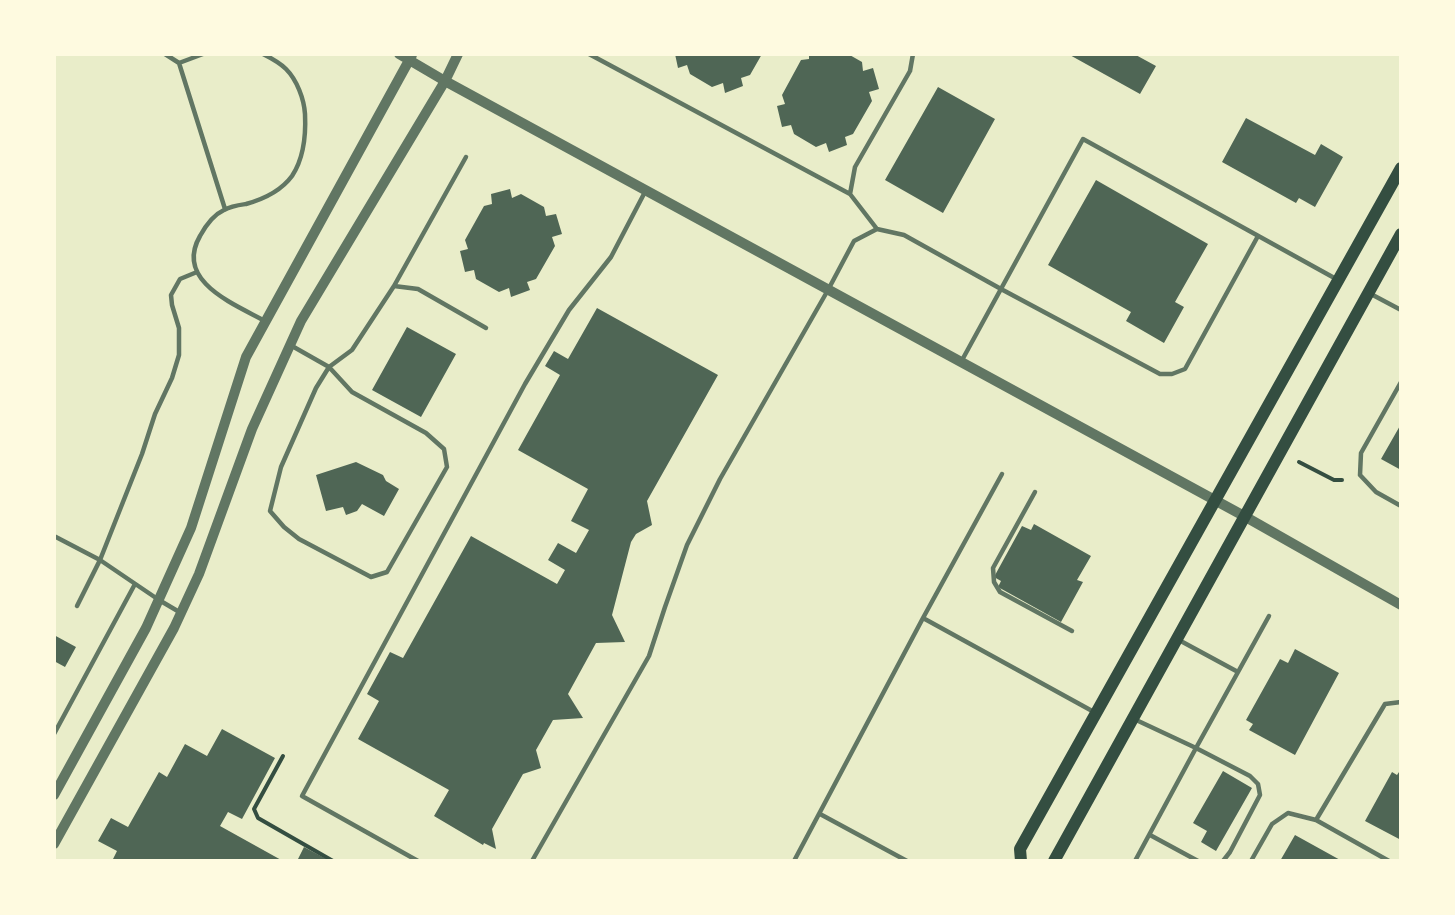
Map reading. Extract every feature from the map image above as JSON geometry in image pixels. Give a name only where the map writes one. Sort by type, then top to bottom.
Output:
[{"type":"main road","points":[[1022,861],[1020,849],[1401,168]]},
{"type":"main road","points":[[1054,861],[1401,234]]},
{"type":"street","points":[[54,844],[174,628],[199,574],[252,429],[301,321],[445,81],[458,54]]},
{"type":"street","points":[[54,795],[146,628],[191,528],[246,357],[407,56],[445,81],[1215,500],[1401,605]]},
{"type":"lane","points":[[165,54],[179,63],[225,209]]},
{"type":"lane","points":[[179,63],[203,54]]},
{"type":"lane","points":[[263,54],[287,70],[299,90],[304,108],[306,130],[303,151],[292,175],[278,190],[258,201],[225,209],[213,217],[194,246],[194,259],[197,272],[205,285],[214,293],[265,321]]},
{"type":"lane","points":[[589,54],[850,194],[877,229],[904,235],[1160,374],[1172,374],[1185,369],[1258,236]]},
{"type":"lane","points":[[850,194],[855,167],[910,71],[913,54]]},
{"type":"lane","points":[[961,362],[1083,139],[1338,280]]},
{"type":"lane","points":[[290,345],[329,367],[352,392],[426,433],[444,449],[447,467],[387,572],[371,577],[299,539],[270,512],[281,467],[316,387],[329,367],[352,350],[394,286],[466,156]]},
{"type":"lane","points":[[418,861],[302,796],[525,384],[569,310],[611,257],[646,190]]},
{"type":"lane","points":[[532,861],[650,656],[687,545],[720,479],[854,241],[877,229]]},
{"type":"lane","points":[[77,606],[100,560],[179,355],[179,328],[171,295],[180,279],[197,272]]},
{"type":"lane","points":[[394,286],[418,289],[486,328]]},
{"type":"lane","points":[[1369,293],[1401,310]]},
{"type":"lane","points":[[1401,382],[1361,453],[1360,475],[1376,492],[1401,506]]},
{"type":"lane","points":[[794,861],[1002,474]]},
{"type":"lane","points":[[1035,492],[993,568],[994,582],[1000,592],[1072,632]]},
{"type":"lane","points":[[54,536],[100,560],[181,613]]},
{"type":"lane","points":[[54,734],[135,584]]},
{"type":"lane","points":[[1135,861],[1269,616]]},
{"type":"lane","points":[[923,618],[1096,713]]},
{"type":"lane","points":[[1177,639],[1238,672]]},
{"type":"lane","points":[[1316,820],[1385,704],[1401,702]]},
{"type":"lane","points":[[1134,719],[1250,776],[1258,784],[1260,795],[1223,861]]},
{"type":"lane","points":[[1251,861],[1272,824],[1288,813],[1316,820],[1389,861]]},
{"type":"lane","points":[[820,814],[907,861]]},
{"type":"lane","points":[[1150,835],[1198,861]]},
{"type":"path","points":[[1299,462],[1334,480],[1342,480]]},
{"type":"path","points":[[283,756],[254,809],[258,818],[333,861]]},
{"type":"building","points":[[675,54],[762,54],[750,75],[741,78],[743,86],[725,93],[723,83],[712,87],[690,74],[687,65],[678,68]]},
{"type":"building","points":[[809,54],[848,54],[862,62],[863,71],[873,68],[879,89],[869,92],[872,101],[853,134],[845,137],[847,145],[829,152],[826,143],[816,147],[794,134],[791,125],[782,127],[777,106],[785,104],[782,95],[801,60],[809,59]]},
{"type":"building","points":[[1068,54],[1134,54],[1156,66],[1140,94]]},
{"type":"building","points":[[938,87],[995,119],[943,213],[885,180]]},
{"type":"building","points":[[1246,118],[1315,155],[1321,144],[1343,157],[1315,207],[1299,198],[1296,203],[1222,162]]},
{"type":"building","points":[[1096,180],[1208,244],[1175,302],[1184,307],[1164,343],[1126,321],[1131,312],[1048,265]]},
{"type":"building","points":[[510,189],[512,198],[521,194],[544,207],[546,216],[556,214],[562,234],[552,237],[555,246],[536,279],[527,282],[530,290],[511,297],[509,288],[499,292],[476,279],[474,270],[465,272],[460,251],[468,249],[465,240],[484,206],[492,204],[491,194]]},
{"type":"building","points":[[597,308],[718,375],[647,501],[652,525],[636,534],[631,542],[612,615],[625,642],[596,643],[568,694],[583,718],[553,720],[536,750],[541,768],[523,774],[492,829],[496,849],[484,843],[483,845],[434,816],[449,790],[358,739],[379,701],[367,694],[390,652],[403,658],[471,536],[557,584],[565,570],[548,560],[558,543],[576,553],[589,530],[571,521],[588,489],[518,450],[560,375],[545,366],[554,351],[568,359]]},
{"type":"building","points":[[407,327],[456,354],[421,417],[372,390]]},
{"type":"building","points":[[1401,424],[1401,470],[1381,459]]},
{"type":"building","points":[[356,462],[383,475],[386,481],[399,489],[384,516],[362,504],[357,511],[346,515],[343,507],[326,511],[316,475]]},
{"type":"building","points":[[1034,524],[1091,556],[1077,580],[1083,582],[1061,622],[998,587],[1001,581],[994,577],[1022,526],[1031,530]]},
{"type":"building","points":[[54,635],[76,647],[65,667],[54,661]]},
{"type":"building","points":[[1295,649],[1339,673],[1295,755],[1249,730],[1253,724],[1246,720],[1280,659],[1288,663]]},
{"type":"building","points":[[222,729],[275,758],[242,819],[228,812],[220,826],[283,861],[112,861],[117,851],[98,841],[111,818],[128,827],[159,772],[167,777],[185,744],[207,756]]},
{"type":"building","points":[[1401,769],[1401,840],[1365,821],[1392,772],[1397,775]]},
{"type":"building","points":[[1223,771],[1252,788],[1216,851],[1201,842],[1207,831],[1193,823]]},
{"type":"building","points":[[1295,835],[1342,861],[1280,861]]},
{"type":"building","points":[[304,847],[330,861],[297,861]]}]
